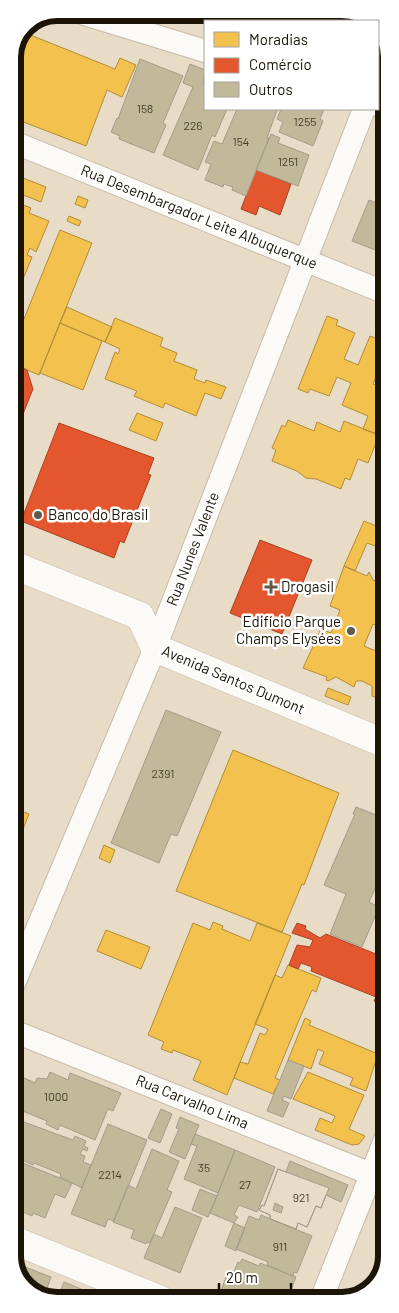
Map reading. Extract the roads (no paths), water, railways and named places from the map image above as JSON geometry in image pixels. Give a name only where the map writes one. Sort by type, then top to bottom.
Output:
[{"type":"main road","name":"Avenida Santos Dumont","points":[[21,568],[140,616],[155,648],[378,741]]},
{"type":"main road","points":[[21,1244],[118,1292]]},
{"type":"street","points":[[110,21],[204,51]]},
{"type":"street","name":"Rua Nunes Valente","points":[[21,967],[155,648],[364,110]]},
{"type":"street","name":"Rua Desembargador Leite Albuquerque","points":[[21,145],[378,290]]},
{"type":"street","name":"Rua Carvalho Lima","points":[[21,1034],[371,1174]]},
{"type":"street","points":[[324,1292],[378,1157]]},
{"type":"place","name":"Banco do Brasil","points":[[38,515]]},
{"type":"place","name":"Drogasil","points":[[271,587]]},
{"type":"place","name":"Edifício Parque Champs Elysées","points":[[351,631]]}]
